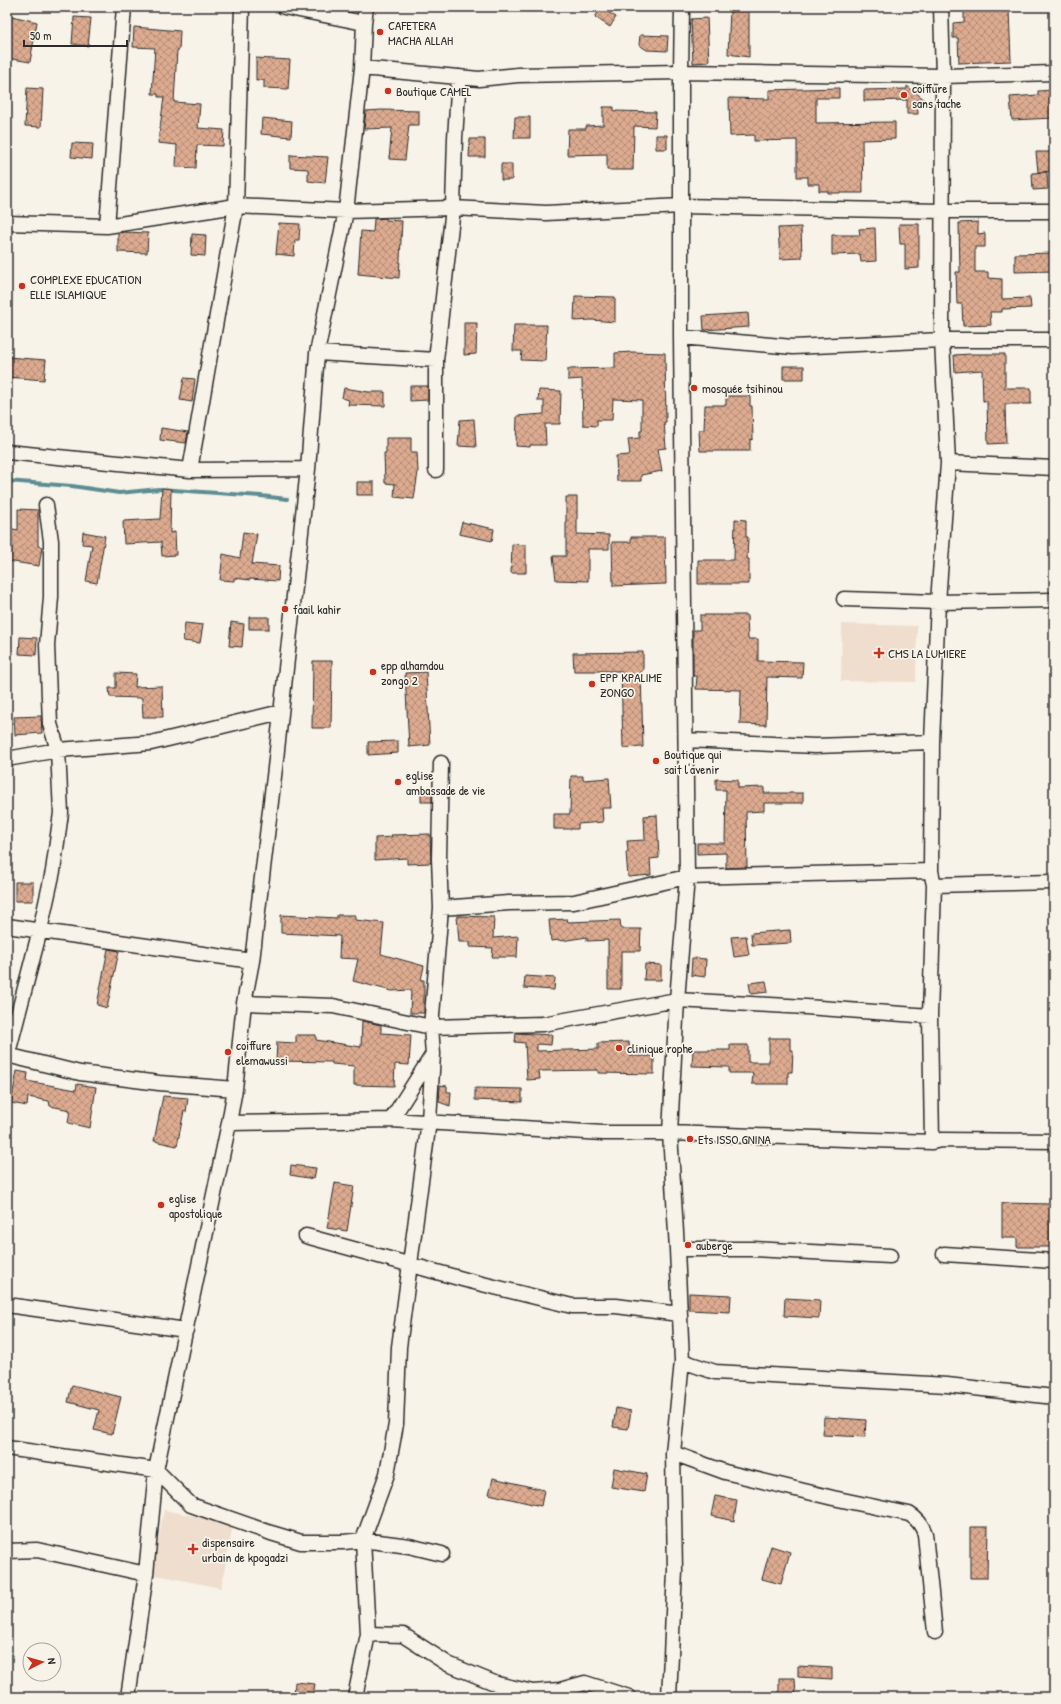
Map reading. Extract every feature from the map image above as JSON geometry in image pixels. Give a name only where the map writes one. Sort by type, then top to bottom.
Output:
[{"type":"street","points":[[107,226],[124,7]]},
{"type":"street","points":[[190,470],[236,206],[242,7]]},
{"type":"street","points":[[284,7],[364,23]]},
{"type":"street","points":[[128,1697],[146,1574],[156,1470],[235,1089],[244,1003],[252,961],[281,712],[308,469],[317,354],[346,211],[362,68],[366,7]]},
{"type":"street","points":[[670,1697],[675,1571],[674,1453],[682,1362],[670,1133],[677,1000],[687,877],[681,337],[682,7]]},
{"type":"street","points":[[932,1142],[930,1016],[934,885],[931,871],[932,742],[938,602],[948,463],[942,340],[943,76],[941,7]]},
{"type":"street","points":[[362,68],[479,79],[518,75],[681,72],[943,76],[1054,73]]},
{"type":"street","points":[[436,470],[436,360],[453,208],[455,138],[459,77]]},
{"type":"street","points":[[7,223],[107,226],[236,206],[346,211],[453,208],[546,213],[681,206],[942,211],[1054,211]]},
{"type":"street","points":[[681,337],[793,347],[942,340],[1054,340]]},
{"type":"street","points":[[317,354],[436,360]]},
{"type":"street","points":[[7,452],[190,470],[308,469]]},
{"type":"street","points":[[948,463],[1054,468]]},
{"type":"street","points":[[46,505],[51,541],[47,645],[50,724],[58,750],[61,813],[53,871],[40,930],[7,1056],[80,1073],[159,1083],[235,1089]]},
{"type":"street","points":[[844,599],[938,602],[1054,600]]},
{"type":"street","points":[[7,759],[58,750],[151,744],[281,712]]},
{"type":"street","points":[[686,740],[815,746],[932,742]]},
{"type":"street","points":[[355,1697],[368,1634],[363,1540],[387,1474],[396,1424],[399,1347],[429,1121],[433,1054],[430,1026],[441,908],[439,859],[442,763]]},
{"type":"street","points":[[441,908],[509,903],[574,902],[687,877],[931,871]]},
{"type":"street","points":[[934,885],[1054,882]]},
{"type":"street","points":[[7,926],[252,961]]},
{"type":"street","points":[[244,1003],[333,1006],[430,1026],[543,1024],[677,1000],[930,1016]]},
{"type":"street","points":[[390,1120],[433,1054]]},
{"type":"street","points":[[229,1123],[390,1120],[429,1121],[603,1133],[670,1133],[932,1142],[941,1140],[1054,1141]]},
{"type":"street","points":[[306,1236],[410,1265],[572,1306],[616,1306],[679,1314]]},
{"type":"street","points":[[677,1249],[753,1249],[890,1256]]},
{"type":"street","points":[[944,1254],[1054,1261]]},
{"type":"street","points":[[7,1305],[186,1330]]},
{"type":"street","points":[[682,1362],[715,1372],[947,1385],[1054,1397]]},
{"type":"street","points":[[7,1448],[156,1470],[191,1505],[271,1534],[301,1542],[344,1542],[363,1540],[409,1546],[442,1554]]},
{"type":"street","points":[[674,1453],[725,1472],[833,1498],[909,1514],[916,1518],[922,1525],[925,1534],[930,1602],[935,1632]]},
{"type":"street","points":[[7,1551],[37,1550],[146,1574]]},
{"type":"street","points":[[368,1634],[403,1635],[448,1664],[497,1684],[533,1692],[560,1690],[586,1683],[629,1697]]},
{"type":"shaded area","name":"CMS LA LUMIERE","points":[[842,624],[917,626],[916,682],[841,681]]},
{"type":"shaded area","name":"dispensaire urbain de kpogadzi","points":[[164,1510],[233,1524],[221,1588],[152,1574]]},
{"type":"building","points":[[601,8],[616,17],[610,27],[595,17]]},
{"type":"building","points":[[730,10],[749,11],[749,57],[728,54]]},
{"type":"building","points":[[964,10],[1009,10],[1011,61],[959,63],[958,38],[953,38],[953,23],[964,22]]},
{"type":"building","points":[[12,16],[37,22],[30,62],[7,58],[7,42]]},
{"type":"building","points":[[74,17],[91,18],[88,46],[72,44]]},
{"type":"building","points":[[707,18],[709,62],[693,63],[691,19]]},
{"type":"building","points":[[134,27],[180,31],[179,50],[177,50],[174,102],[200,104],[198,128],[224,130],[223,146],[197,145],[196,168],[176,167],[177,145],[158,143],[164,97],[158,97],[158,94],[152,94],[155,48],[133,47]]},
{"type":"building","points":[[640,35],[668,36],[667,51],[647,50],[639,45]]},
{"type":"building","points":[[256,58],[290,60],[288,89],[264,88],[264,80],[256,81]]},
{"type":"building","points":[[907,86],[925,100],[917,100],[918,114],[907,114],[907,100],[864,101],[864,90],[907,89]]},
{"type":"building","points":[[27,88],[43,89],[41,127],[25,126]]},
{"type":"building","points":[[839,88],[839,98],[816,98],[816,123],[895,122],[895,139],[862,140],[863,193],[828,193],[828,191],[819,191],[819,184],[808,184],[808,177],[797,177],[797,140],[754,141],[754,135],[730,136],[729,98],[769,99],[769,90]]},
{"type":"building","points":[[1054,90],[1054,118],[1012,120],[1010,97],[1038,95],[1038,91]]},
{"type":"building","points":[[603,107],[614,107],[614,111],[656,112],[655,127],[634,126],[633,170],[607,170],[607,154],[567,155],[568,129],[586,129],[586,126],[603,125]]},
{"type":"building","points":[[366,111],[419,111],[419,125],[409,125],[405,160],[389,159],[392,128],[364,129]]},
{"type":"building","points":[[515,117],[530,117],[530,138],[514,138]]},
{"type":"building","points":[[262,118],[292,121],[291,137],[261,134]]},
{"type":"building","points":[[656,135],[667,135],[667,149],[656,149]]},
{"type":"building","points":[[470,139],[485,139],[485,157],[469,157]]},
{"type":"building","points":[[72,143],[93,144],[92,159],[71,157]]},
{"type":"building","points":[[1036,152],[1054,152],[1054,171],[1038,172]]},
{"type":"building","points":[[290,155],[328,157],[325,183],[308,181],[308,169],[290,168]]},
{"type":"building","points":[[501,164],[512,164],[512,180],[501,180]]},
{"type":"building","points":[[1047,172],[1048,189],[1033,190],[1032,173]]},
{"type":"building","points":[[386,218],[386,220],[402,221],[399,278],[358,274],[361,231],[373,232],[374,219]]},
{"type":"building","points":[[978,222],[978,234],[985,233],[985,247],[975,247],[975,272],[988,272],[988,278],[1002,279],[1002,299],[1030,298],[1031,308],[1002,309],[1002,312],[990,312],[991,325],[963,326],[962,304],[957,304],[956,272],[960,272],[959,223]]},
{"type":"building","points":[[279,223],[300,224],[299,240],[295,240],[294,256],[276,254]]},
{"type":"building","points":[[899,224],[919,224],[919,268],[905,269],[905,244],[900,244]]},
{"type":"building","points":[[801,227],[802,258],[780,259],[778,228]]},
{"type":"building","points":[[875,228],[876,261],[861,262],[860,254],[832,255],[832,235],[860,235],[859,229]]},
{"type":"building","points":[[118,233],[148,233],[147,253],[118,252]]},
{"type":"building","points":[[192,234],[206,235],[205,256],[191,255]]},
{"type":"building","points":[[1054,253],[1054,271],[1015,272],[1015,254]]},
{"type":"building","points":[[575,296],[615,297],[615,322],[592,320],[574,321]]},
{"type":"building","points":[[748,313],[749,327],[704,330],[703,316]]},
{"type":"building","points":[[464,323],[477,323],[476,354],[464,355]]},
{"type":"building","points":[[514,325],[547,325],[545,361],[521,360],[522,351],[513,351]]},
{"type":"building","points":[[615,353],[665,353],[666,422],[664,422],[666,448],[658,449],[662,471],[641,475],[641,481],[617,481],[616,456],[630,455],[628,439],[640,438],[640,431],[642,431],[642,400],[613,399],[612,420],[597,420],[597,426],[583,425],[582,379],[568,380],[568,369],[615,368]]},
{"type":"building","points":[[1005,354],[1005,388],[1031,388],[1031,404],[1005,404],[1006,443],[988,444],[987,401],[983,401],[982,370],[955,372],[954,355]]},
{"type":"building","points":[[7,357],[46,360],[44,380],[7,377]]},
{"type":"building","points":[[783,366],[804,366],[804,379],[783,379]]},
{"type":"building","points":[[184,378],[195,379],[192,402],[180,400]]},
{"type":"building","points":[[410,386],[428,386],[428,400],[410,401]]},
{"type":"building","points":[[344,388],[369,392],[385,392],[385,406],[348,405],[349,400],[342,398]]},
{"type":"building","points":[[539,390],[561,391],[560,424],[545,424],[546,445],[530,445],[530,447],[516,446],[517,416],[544,414],[544,401],[538,401]]},
{"type":"building","points":[[726,396],[750,396],[750,406],[752,406],[753,439],[750,440],[750,451],[700,451],[699,430],[704,430],[705,405],[726,405]]},
{"type":"building","points":[[474,419],[476,447],[458,446],[460,420]]},
{"type":"building","points":[[161,428],[188,432],[186,443],[160,440]]},
{"type":"building","points":[[386,438],[411,438],[411,452],[417,452],[418,472],[414,499],[394,497],[395,484],[385,483],[384,453],[386,453]]},
{"type":"building","points":[[357,482],[374,482],[374,495],[357,495]]},
{"type":"building","points":[[162,488],[171,489],[170,533],[175,532],[176,555],[162,556],[161,542],[124,544],[123,521],[160,519]]},
{"type":"building","points":[[566,497],[577,497],[577,534],[609,535],[609,549],[588,549],[588,581],[556,580],[553,556],[566,556]]},
{"type":"building","points":[[18,509],[38,510],[38,546],[42,547],[39,566],[7,561],[8,528],[18,530]]},
{"type":"building","points":[[735,519],[746,520],[746,537],[748,537],[747,559],[749,559],[749,584],[698,584],[698,560],[734,560]]},
{"type":"building","points":[[462,522],[494,529],[492,541],[459,534]]},
{"type":"building","points":[[83,532],[105,536],[97,583],[86,581],[92,545],[82,544]]},
{"type":"building","points":[[243,532],[257,534],[252,564],[279,566],[278,581],[234,578],[234,581],[220,580],[223,554],[240,558]]},
{"type":"building","points":[[631,537],[665,537],[666,584],[613,586],[612,542],[631,542]]},
{"type":"building","points":[[512,544],[526,545],[526,573],[511,573]]},
{"type":"building","points":[[700,615],[747,615],[748,639],[758,639],[758,661],[803,662],[802,678],[767,677],[766,725],[740,724],[741,690],[696,689],[697,676],[693,676],[693,630],[700,630]]},
{"type":"building","points":[[249,617],[269,617],[269,629],[249,629]]},
{"type":"building","points":[[231,622],[244,624],[242,647],[229,646]]},
{"type":"building","points":[[185,623],[203,625],[200,643],[183,641]]},
{"type":"building","points":[[20,637],[37,638],[36,655],[19,654]]},
{"type":"building","points":[[643,652],[643,670],[641,671],[643,747],[623,748],[621,671],[574,671],[573,653]]},
{"type":"building","points":[[313,661],[332,661],[331,728],[312,728]]},
{"type":"building","points":[[426,672],[430,745],[409,747],[405,673]]},
{"type":"building","points":[[116,673],[136,674],[135,687],[162,686],[163,717],[143,717],[142,698],[110,697],[109,688],[116,688]]},
{"type":"building","points":[[41,716],[42,733],[15,735],[14,717]]},
{"type":"building","points":[[398,741],[398,753],[368,755],[368,742]]},
{"type":"building","points":[[571,776],[583,776],[583,780],[609,778],[611,808],[602,808],[603,822],[578,824],[578,829],[554,829],[554,814],[570,814]]},
{"type":"building","points":[[716,779],[738,780],[738,788],[764,787],[764,793],[803,793],[803,803],[764,803],[764,811],[746,812],[747,867],[726,868],[726,853],[697,854],[697,843],[725,843],[726,790],[716,790]]},
{"type":"building","points":[[421,789],[432,789],[432,802],[421,802]]},
{"type":"building","points":[[657,815],[659,858],[650,859],[651,875],[628,877],[626,852],[628,852],[627,841],[645,840],[644,816]]},
{"type":"building","points":[[430,834],[431,863],[407,864],[407,858],[375,860],[375,838],[392,837],[391,835]]},
{"type":"building","points":[[15,882],[33,882],[33,901],[15,901]]},
{"type":"building","points":[[281,915],[337,918],[337,915],[355,915],[355,920],[384,923],[381,954],[424,966],[421,980],[424,980],[424,1013],[410,1013],[411,990],[392,991],[353,981],[358,959],[339,958],[340,936],[281,933]]},
{"type":"building","points":[[457,916],[494,917],[493,938],[518,936],[517,957],[492,957],[493,948],[470,947],[470,942],[459,942]]},
{"type":"building","points":[[567,919],[568,922],[620,920],[621,929],[641,929],[640,951],[621,951],[621,989],[608,989],[608,940],[587,941],[587,937],[551,941],[549,920]]},
{"type":"building","points":[[790,930],[791,943],[752,945],[751,933]]},
{"type":"building","points":[[746,936],[749,955],[734,957],[731,937]]},
{"type":"building","points":[[108,949],[119,951],[107,1008],[97,1005]]},
{"type":"building","points":[[692,958],[706,959],[705,977],[691,975]]},
{"type":"building","points":[[645,964],[661,965],[661,980],[644,980]]},
{"type":"building","points":[[525,976],[555,978],[554,990],[524,988]]},
{"type":"building","points":[[766,981],[768,992],[751,994],[749,983]]},
{"type":"building","points":[[362,1021],[381,1025],[381,1033],[411,1035],[409,1065],[395,1064],[394,1086],[354,1085],[354,1066],[332,1064],[332,1062],[276,1061],[277,1042],[296,1043],[296,1035],[316,1035],[316,1040],[361,1047]]},
{"type":"building","points":[[516,1033],[552,1035],[551,1045],[537,1044],[537,1051],[598,1049],[598,1043],[629,1042],[630,1056],[654,1056],[654,1074],[598,1073],[598,1070],[539,1071],[540,1079],[527,1080],[525,1043],[515,1042]]},
{"type":"building","points":[[769,1038],[790,1038],[790,1050],[793,1050],[792,1072],[788,1072],[788,1084],[752,1084],[753,1073],[729,1073],[729,1067],[692,1066],[693,1050],[730,1050],[730,1045],[748,1045],[748,1062],[769,1062]]},
{"type":"building","points":[[17,1071],[28,1073],[27,1081],[76,1090],[77,1084],[96,1087],[90,1128],[68,1123],[70,1110],[50,1106],[49,1101],[28,1097],[27,1106],[11,1103]]},
{"type":"building","points":[[440,1085],[447,1086],[447,1092],[451,1092],[450,1106],[439,1102]]},
{"type":"building","points":[[475,1088],[522,1089],[522,1102],[475,1100]]},
{"type":"building","points":[[163,1096],[188,1098],[177,1146],[154,1141]]},
{"type":"building","points":[[291,1165],[316,1168],[314,1179],[290,1175]]},
{"type":"building","points":[[335,1183],[354,1186],[347,1231],[327,1228]]},
{"type":"building","points":[[1002,1203],[1051,1204],[1050,1247],[1017,1247],[1017,1238],[1002,1238]]},
{"type":"building","points":[[689,1293],[731,1295],[730,1312],[689,1310]]},
{"type":"building","points":[[785,1298],[820,1300],[819,1318],[784,1316]]},
{"type":"building","points":[[72,1385],[121,1397],[112,1434],[94,1430],[99,1410],[68,1402]]},
{"type":"building","points":[[616,1408],[631,1411],[628,1429],[613,1427]]},
{"type":"building","points":[[824,1417],[866,1420],[865,1437],[823,1435]]},
{"type":"building","points":[[614,1468],[647,1474],[644,1492],[611,1487]]},
{"type":"building","points":[[493,1478],[544,1490],[541,1506],[489,1494]]},
{"type":"building","points":[[715,1496],[737,1500],[734,1521],[711,1516]]},
{"type":"building","points":[[970,1527],[988,1527],[987,1578],[970,1578]]},
{"type":"building","points":[[771,1546],[790,1552],[781,1584],[762,1579]]},
{"type":"building","points":[[798,1666],[832,1668],[832,1679],[798,1677]]},
{"type":"building","points":[[779,1678],[795,1678],[796,1697],[779,1697]]},
{"type":"building","points":[[295,1682],[315,1684],[313,1697],[294,1697]]},
{"type":"waterway","points":[[7,481],[72,486],[119,493],[159,489],[287,499]]},
{"type":"place","name":"CAFETERA MACHA ALLAH","points":[[380,32]]},
{"type":"place","name":"Boutique CAMEL","points":[[388,91]]},
{"type":"place","name":"coiffure sans tache","points":[[904,95]]},
{"type":"place","name":"COMPLEXE EDUCATION ELLE ISLAMIQUE","points":[[22,286]]},
{"type":"place","name":"mosquée tsihinou","points":[[694,388]]},
{"type":"place","name":"faail kahir","points":[[285,609]]},
{"type":"place","name":"CMS LA LUMIERE","points":[[879,653]]},
{"type":"place","name":"epp alhamdou zongo 2","points":[[373,672]]},
{"type":"place","name":"EPP KPALIME ZONGO","points":[[592,684]]},
{"type":"place","name":"Boutique qui sait l'avenir","points":[[656,761]]},
{"type":"place","name":"eglise ambassade de vie","points":[[398,782]]},
{"type":"place","name":"clinique rophe","points":[[619,1048]]},
{"type":"place","name":"coiffure elemawussi","points":[[228,1052]]},
{"type":"place","name":"Ets ISSO GNINA","points":[[690,1139]]},
{"type":"place","name":"eglise apostolique","points":[[161,1205]]},
{"type":"place","name":"auberge","points":[[688,1245]]},
{"type":"place","name":"dispensaire urbain de kpogadzi","points":[[193,1549]]}]
